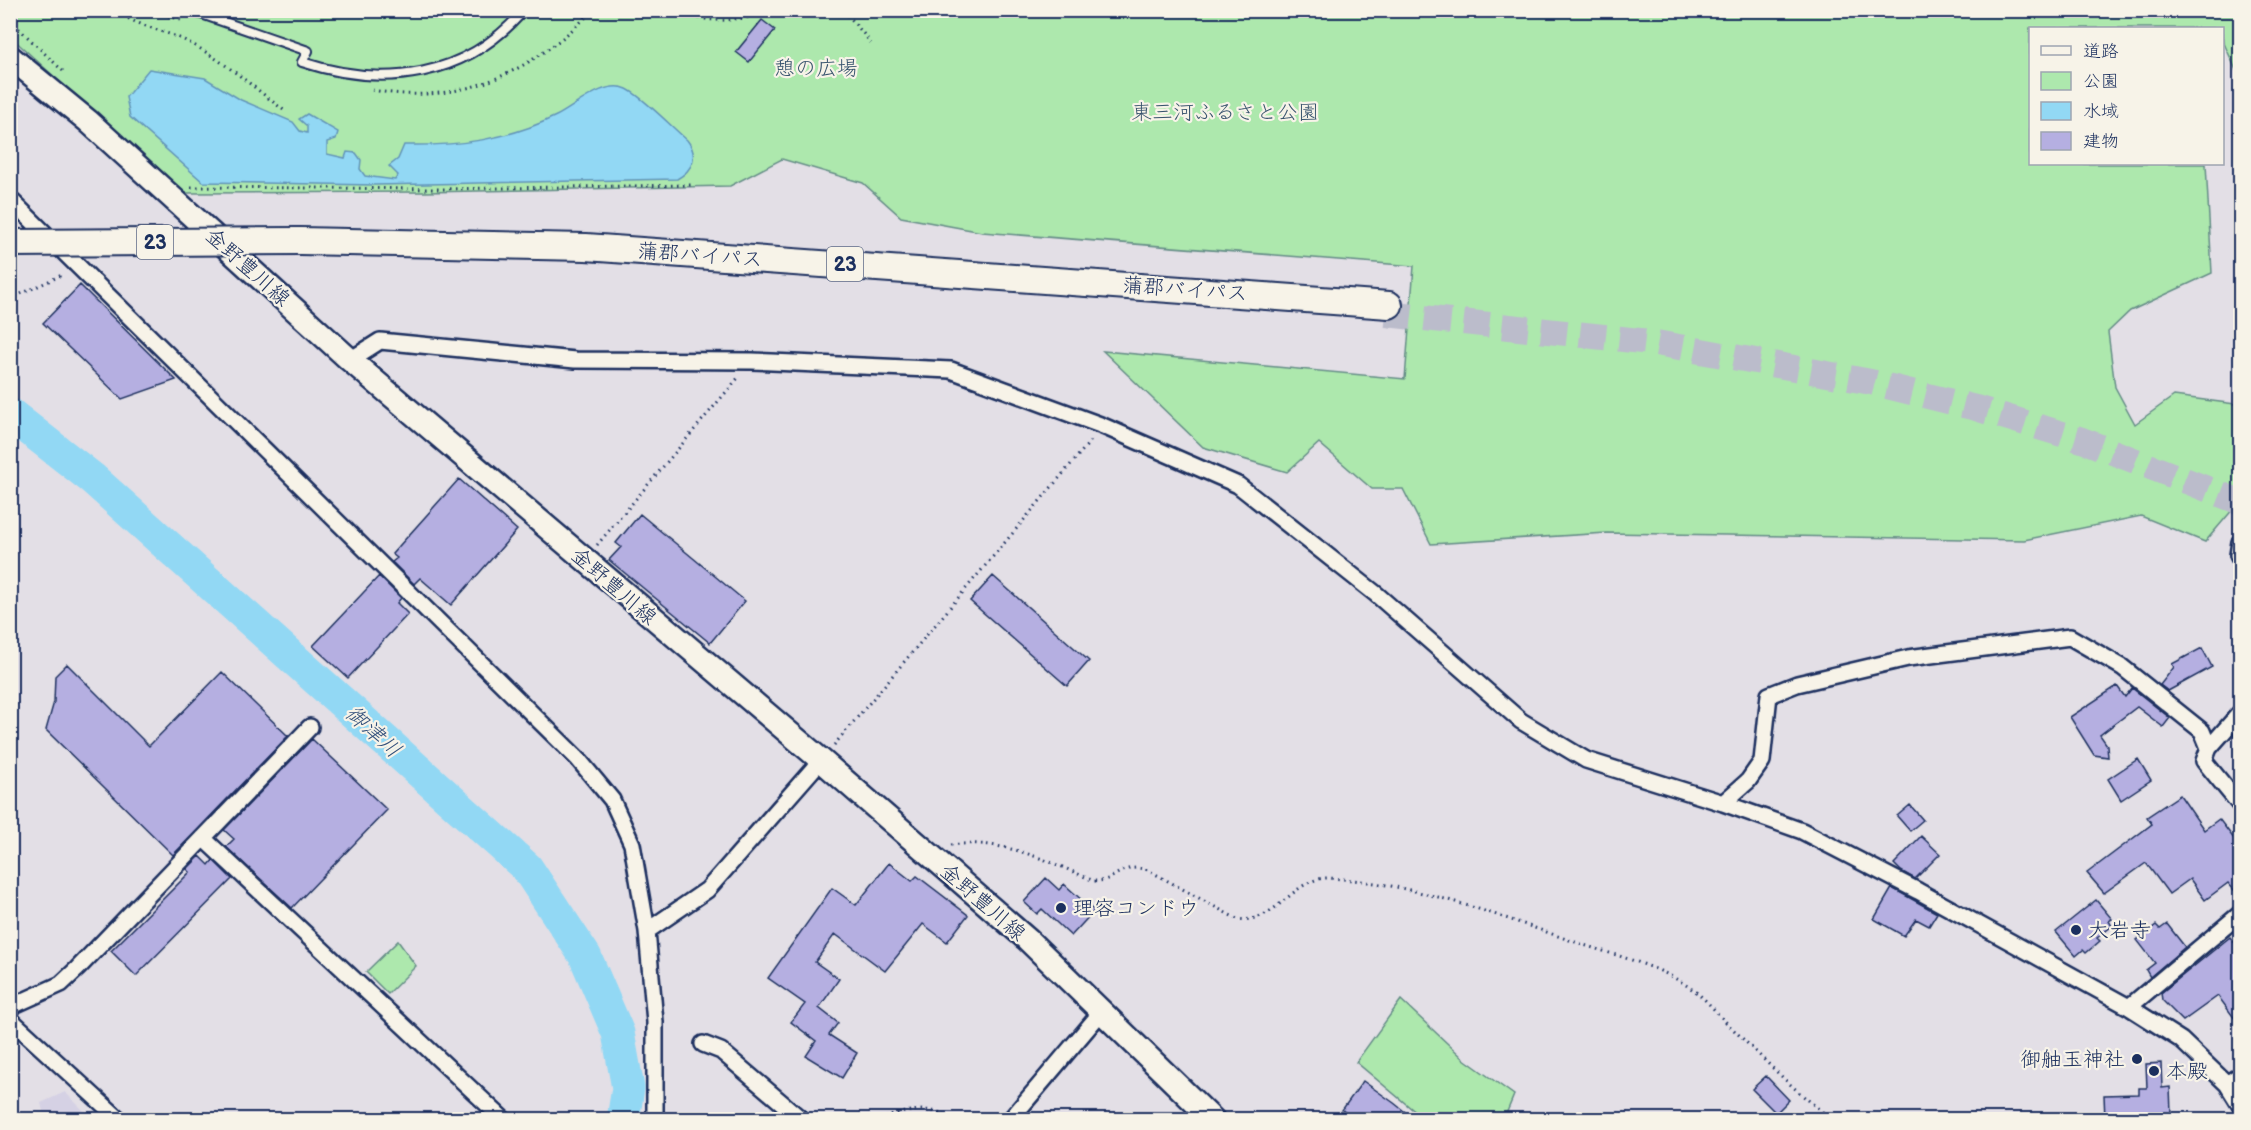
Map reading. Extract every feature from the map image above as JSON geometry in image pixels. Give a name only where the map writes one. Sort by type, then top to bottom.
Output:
[{"type":"highway","name":"蒲郡バイパス","points":[[10,243],[300,246],[621,262],[1388,310]]},
{"type":"highway","name":"蒲郡バイパス","points":[[10,252],[300,246]]},
{"type":"main road","name":"金野豊川線","points":[[10,57],[88,121],[351,360],[821,760],[1028,940],[1103,1010],[1213,1119]]},
{"type":"street","points":[[10,199],[578,759],[612,800],[632,844],[647,931],[655,1022],[655,1119]]},
{"type":"street","points":[[351,360],[380,341],[575,360],[752,361],[951,370],[1103,426],[1238,485],[1376,594],[1521,720],[1586,760],[1723,803],[1802,831],[1918,891],[2129,1008],[2181,1040],[2227,1084],[2241,1105]]},
{"type":"street","points":[[2241,542],[2238,555],[2241,559]]},
{"type":"street","points":[[1723,803],[1748,781],[1762,761],[1769,695],[1797,684],[1908,658],[2070,637],[2122,667],[2202,731],[2209,748]]},
{"type":"street","points":[[2241,713],[2209,748],[2204,761],[2241,805]]},
{"type":"street","points":[[10,1007],[61,984],[310,727]]},
{"type":"street","points":[[647,931],[707,890],[821,760]]},
{"type":"street","points":[[203,838],[504,1119]]},
{"type":"street","points":[[2129,1008],[2241,914]]},
{"type":"street","points":[[1010,1119],[1103,1010]]},
{"type":"street","points":[[10,1019],[120,1119]]},
{"type":"street","points":[[703,1044],[721,1051],[802,1119]]},
{"type":"street","points":[[2227,1084],[2241,1075]]},
{"type":"lane","points":[[190,10],[308,51],[302,62],[324,69],[389,76],[423,73],[466,56],[488,43],[524,10]]},
{"type":"path","points":[[122,10],[122,15],[136,24],[184,40],[211,55],[285,111]]},
{"type":"path","points":[[670,10],[686,16],[723,22],[777,10]]},
{"type":"path","points":[[758,10],[761,15]]},
{"type":"path","points":[[844,10],[872,43]]},
{"type":"path","points":[[10,20],[66,74]]},
{"type":"path","points":[[186,187],[439,189],[690,185]]},
{"type":"path","points":[[10,299],[79,267]]},
{"type":"path","points":[[585,560],[752,361]]},
{"type":"path","points":[[821,760],[1103,426]]},
{"type":"path","points":[[923,849],[958,844],[1007,848],[1031,853],[1094,881],[1104,881],[1126,867],[1136,866],[1148,870],[1237,919],[1249,921],[1261,918],[1300,888],[1326,878],[1391,885],[1484,911],[1641,964],[1690,987],[1798,1093],[1833,1119]]},
{"type":"path","points":[[880,1119],[893,1114],[933,1109],[944,1112],[955,1119]]},
{"type":"shaded area","points":[[65,1092],[89,1116],[81,1119],[45,1119],[41,1103]]},
{"type":"green space","points":[[10,11],[2240,11],[2240,79],[2224,43],[2224,27],[2029,27],[2029,165],[2206,165],[2212,273],[2130,311],[2108,332],[2115,387],[2135,424],[2174,396],[2235,404],[2240,415],[2240,501],[2205,542],[2141,516],[2024,540],[1607,533],[1431,544],[1403,489],[1372,489],[1319,443],[1287,472],[1203,447],[1103,351],[1405,379],[1414,266],[982,232],[901,217],[863,183],[782,159],[730,186],[425,192],[181,193],[11,37]]},
{"type":"green space","points":[[398,941],[416,966],[388,994],[366,972]]},
{"type":"green space","points":[[1401,1000],[1464,1059],[1514,1095],[1504,1119],[1424,1119],[1356,1062]]},
{"type":"water","points":[[149,69],[205,78],[241,100],[293,122],[300,131],[307,133],[307,126],[299,119],[307,114],[338,132],[336,139],[327,142],[327,154],[345,158],[347,152],[356,153],[361,160],[360,169],[365,176],[395,180],[398,175],[389,166],[398,159],[404,145],[463,143],[501,136],[556,116],[590,95],[618,87],[627,89],[641,98],[687,140],[693,151],[693,157],[690,167],[677,179],[375,185],[203,182],[130,117],[126,97]]},
{"type":"building","points":[[762,20],[775,30],[749,62],[736,52]]},
{"type":"building","points":[[80,285],[176,380],[122,399],[43,323]]},
{"type":"building","points":[[459,479],[517,530],[451,605],[420,578],[414,584],[392,562],[397,558],[392,554]]},
{"type":"building","points":[[640,514],[745,601],[710,643],[609,560],[621,547],[616,543]]},
{"type":"building","points":[[379,576],[401,598],[397,603],[408,614],[348,678],[313,646]]},
{"type":"building","points":[[993,576],[1089,661],[1067,686],[970,601]]},
{"type":"building","points":[[2202,648],[2212,667],[2168,691],[2160,685],[2174,667],[2172,664]]},
{"type":"building","points":[[67,664],[149,746],[222,672],[288,736],[173,855],[46,730],[54,702],[55,676]]},
{"type":"building","points":[[2117,686],[2125,697],[2132,688],[2170,718],[2163,727],[2137,707],[2100,735],[2107,745],[2108,757],[2094,755],[2070,717]]},
{"type":"building","points":[[312,739],[387,810],[292,908],[226,847],[234,839],[224,830]]},
{"type":"building","points":[[2138,759],[2151,780],[2121,800],[2108,779]]},
{"type":"building","points":[[2180,795],[2204,830],[2219,819],[2241,848],[2241,898],[2228,883],[2205,900],[2190,879],[2169,894],[2146,863],[2104,893],[2087,873],[2152,824],[2147,817]]},
{"type":"building","points":[[1910,805],[1923,820],[1910,831],[1897,816]]},
{"type":"building","points":[[1921,836],[1940,854],[1915,879],[1894,864]]},
{"type":"building","points":[[200,856],[209,865],[213,860],[232,879],[136,976],[111,951],[190,872],[187,869]]},
{"type":"building","points":[[889,863],[912,881],[917,876],[968,915],[947,942],[923,924],[885,971],[835,934],[815,962],[839,979],[819,1008],[838,1023],[829,1035],[857,1053],[842,1078],[806,1056],[816,1041],[791,1022],[805,1004],[768,978],[832,888],[856,905]]},
{"type":"building","points":[[1046,878],[1059,890],[1064,884],[1094,911],[1071,936],[1042,909],[1037,914],[1024,902]]},
{"type":"building","points":[[1892,888],[1937,913],[1929,926],[1916,919],[1904,936],[1874,919]]},
{"type":"building","points":[[2096,900],[2112,919],[2109,921],[2112,926],[2097,938],[2100,941],[2086,953],[2083,950],[2076,956],[2056,932]]},
{"type":"building","points":[[2167,924],[2185,947],[2150,977],[2146,970],[2155,963],[2137,940],[2156,925],[2160,929]]},
{"type":"building","points":[[2230,937],[2241,951],[2241,1027],[2218,996],[2183,1021],[2162,1000],[2161,993]]},
{"type":"building","points":[[2161,1063],[2162,1088],[2170,1087],[2171,1113],[2128,1114],[2129,1119],[2105,1119],[2104,1095],[2139,1094],[2139,1088],[2147,1088],[2146,1064]]},
{"type":"building","points":[[1766,1076],[1789,1100],[1776,1113],[1752,1089]]},
{"type":"building","points":[[1363,1081],[1414,1119],[1355,1119],[1342,1110]]},
{"type":"waterway","name":"御津川","points":[[10,414],[93,479],[527,868],[585,956],[618,1033],[628,1088],[623,1120]]},
{"type":"tunnel","points":[[1386,314],[1651,342],[1871,382],[1976,408],[2082,440],[2240,502]]},
{"type":"place","name":"理容コンドウ","points":[[1061,908]]},
{"type":"place","name":"大岩寺","points":[[2076,930]]},
{"type":"place","name":"御舳玉神社","points":[[2137,1059]]},
{"type":"place","name":"本殿","points":[[2154,1071]]},
{"type":"park label","name":"憩の広場","points":[[816,68]]},
{"type":"park label","name":"東三河ふるさと公園","points":[[1225,112]]}]
